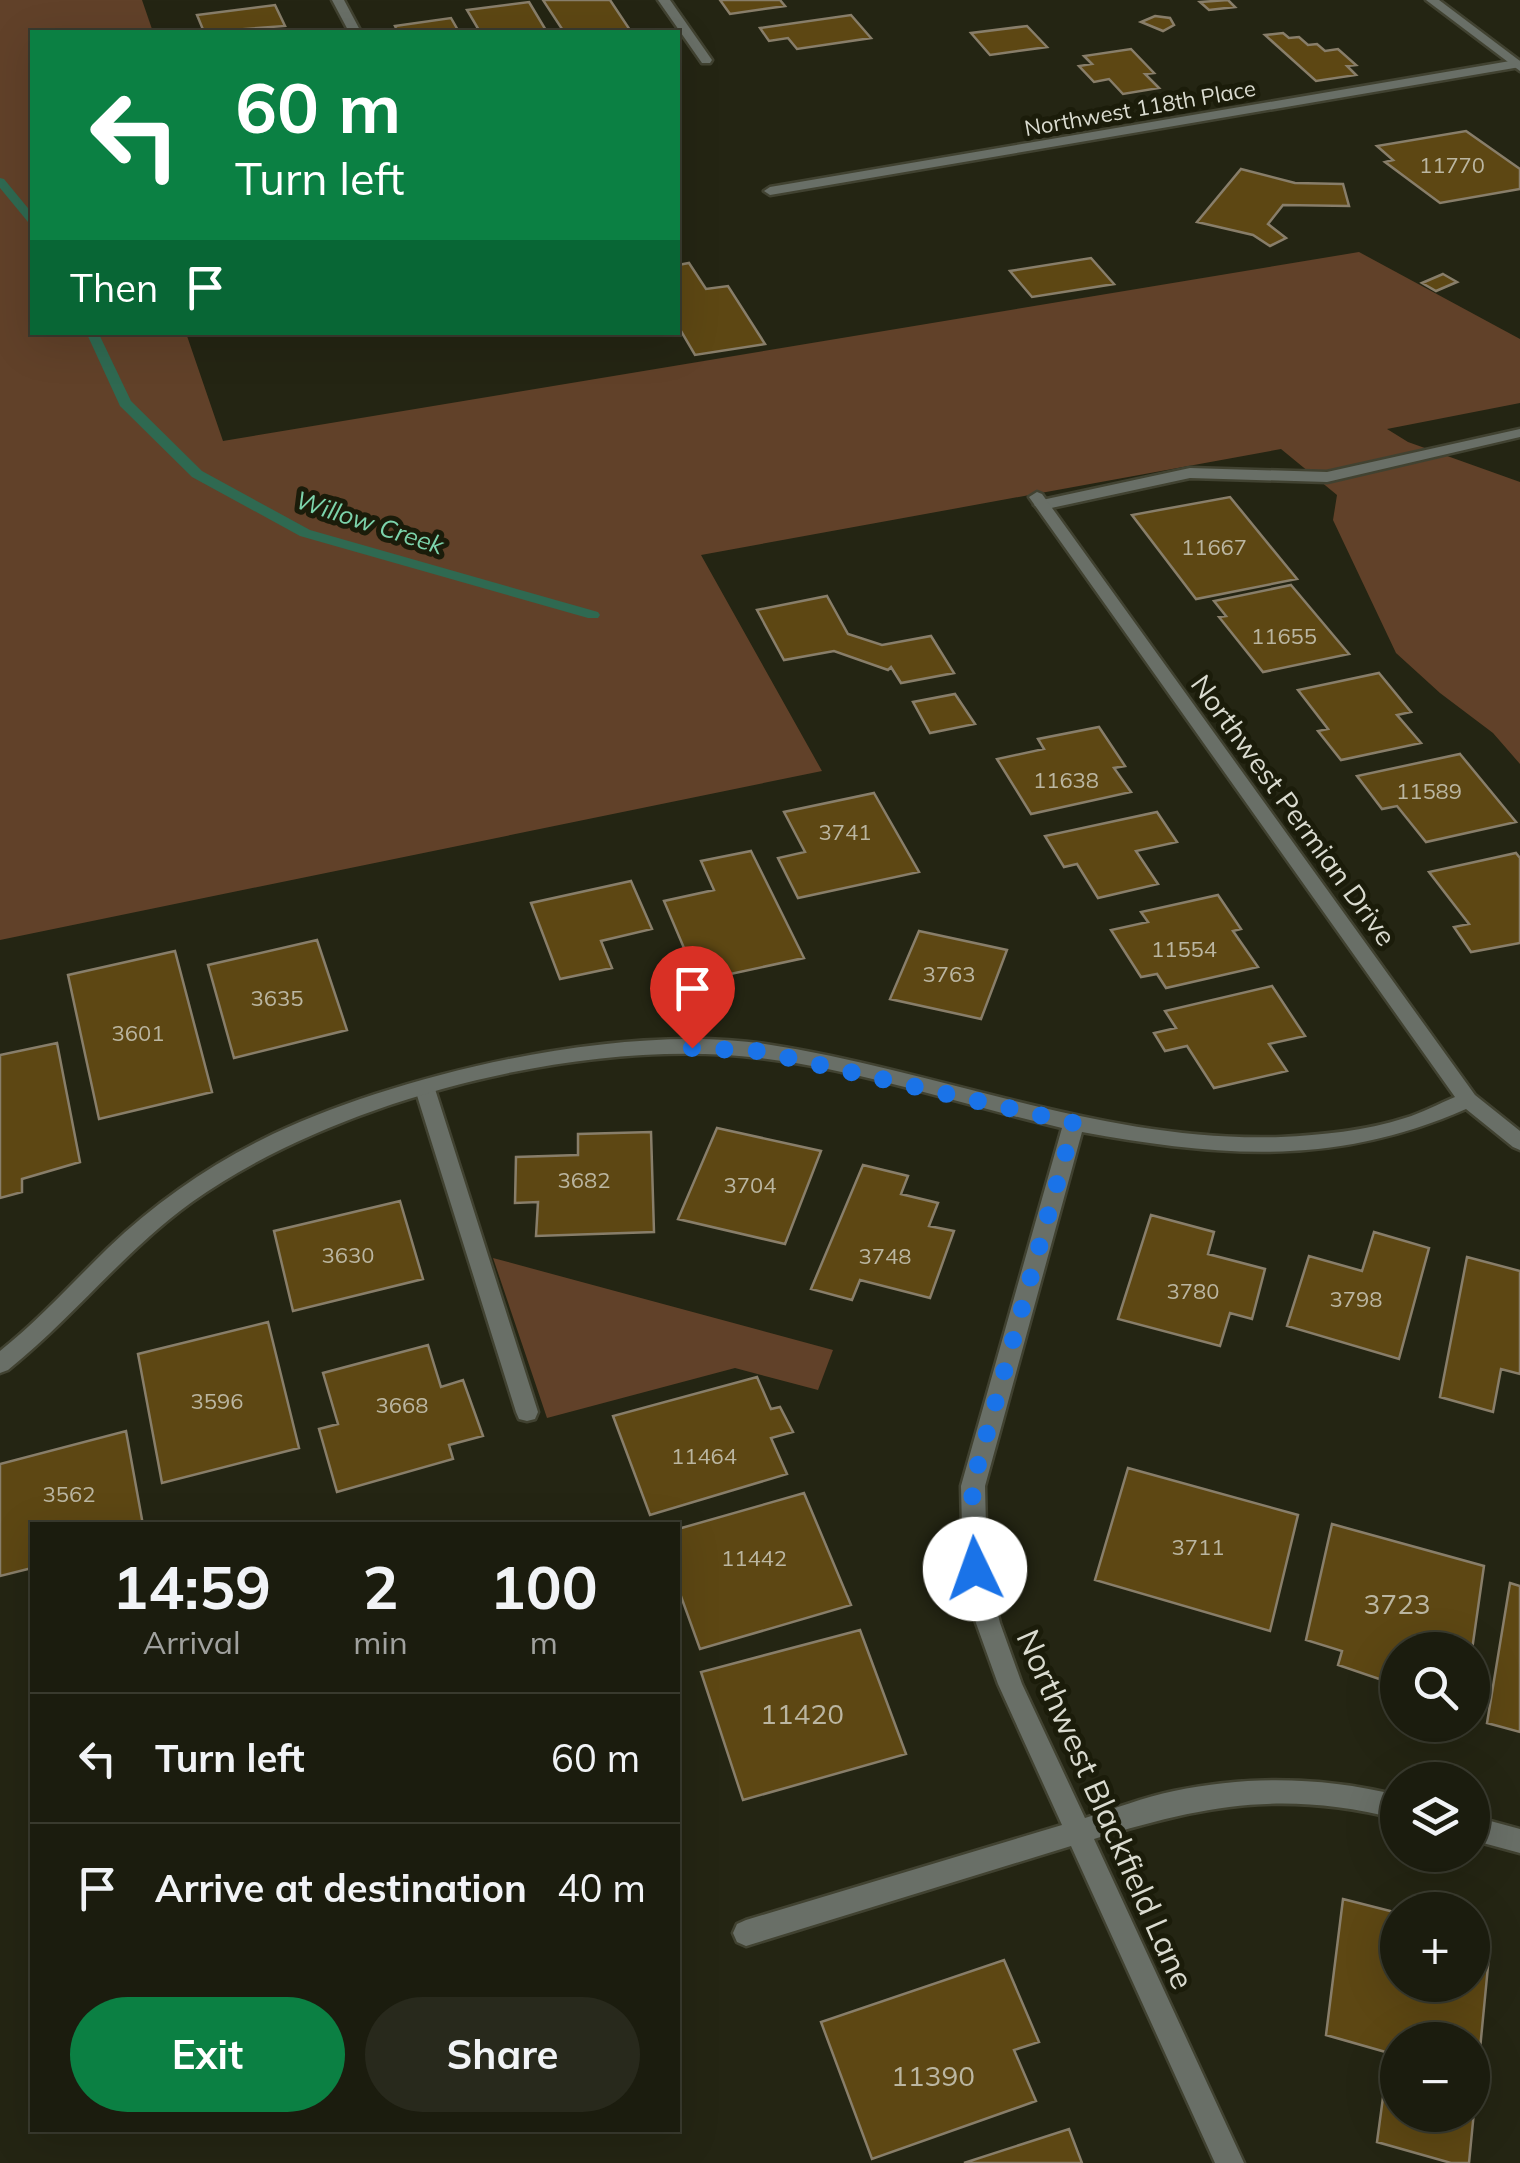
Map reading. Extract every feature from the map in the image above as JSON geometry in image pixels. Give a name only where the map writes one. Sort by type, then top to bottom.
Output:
[{"type":"street","points":[[339,0],[354,30]]},
{"type":"street","points":[[664,0],[706,60]]},
{"type":"street","points":[[1432,0],[1518,66]]},
{"type":"street","name":"Northwest 118th Place","points":[[770,191],[1518,66]]},
{"type":"street","name":"Northwest Permian Drive","points":[[1520,433],[1326,478],[1190,473],[1039,501],[1468,1100],[1520,1142]]},
{"type":"street","points":[[0,1364],[156,1218],[220,1174],[280,1140],[338,1116],[425,1089],[559,1059],[619,1052],[759,1051],[1074,1123],[1176,1141],[1296,1143],[1403,1126],[1468,1100]]},
{"type":"street","points":[[425,1089],[527,1412]]},
{"type":"street","name":"Northwest Blackfield Lane","points":[[1074,1123],[972,1486],[975,1569],[988,1623],[1010,1684],[1230,2163]]},
{"type":"street","points":[[746,1933],[1173,1804],[1261,1790],[1353,1796],[1380,1803]]},
{"type":"street","points":[[1490,1833],[1520,1841]]},
{"type":"shaded area","points":[[0,0],[142,0],[152,30],[30,30],[30,335],[187,335],[223,441],[1359,252],[1520,339],[1520,403],[1387,429],[1408,442],[1520,482],[1520,764],[1493,733],[1396,653],[1333,520],[1337,495],[1281,449],[701,555],[822,771],[0,940]]},
{"type":"shaded area","points":[[493,1258],[833,1350],[818,1390],[735,1368],[547,1418]]},
{"type":"building","points":[[543,0],[610,0],[630,30],[563,30]]},
{"type":"building","points":[[720,0],[780,0],[785,6],[730,14]]},
{"type":"building","points":[[1228,0],[1235,7],[1209,10],[1200,2]]},
{"type":"building","points":[[529,2],[546,30],[479,30],[467,10]]},
{"type":"building","points":[[275,5],[285,26],[203,30],[197,15]]},
{"type":"building","points":[[851,15],[871,38],[797,49],[788,38],[769,41],[760,28]]},
{"type":"building","points":[[1155,16],[1170,18],[1174,25],[1163,31],[1141,22]]},
{"type":"building","points":[[451,18],[458,30],[397,30],[395,26]]},
{"type":"building","points":[[1027,26],[1047,47],[990,55],[971,33]]},
{"type":"building","points":[[1283,33],[1289,38],[1299,37],[1308,45],[1317,44],[1325,51],[1338,49],[1356,65],[1347,66],[1356,75],[1316,81],[1265,35]]},
{"type":"building","points":[[1131,49],[1154,73],[1145,74],[1159,88],[1123,94],[1109,79],[1094,82],[1079,66],[1092,64],[1084,56]]},
{"type":"building","points":[[1466,131],[1520,169],[1520,189],[1440,203],[1385,162],[1393,160],[1377,146]]},
{"type":"building","points":[[1241,169],[1295,183],[1343,184],[1349,206],[1283,205],[1268,224],[1286,238],[1270,246],[1253,235],[1197,222]]},
{"type":"building","points":[[1091,258],[1114,284],[1032,297],[1010,271]]},
{"type":"building","points":[[689,263],[706,289],[728,286],[765,344],[695,355],[680,329],[680,265]]},
{"type":"building","points":[[1443,274],[1457,282],[1436,291],[1422,283]]},
{"type":"building","points":[[1230,497],[1297,579],[1196,599],[1132,515]]},
{"type":"building","points":[[1291,585],[1349,654],[1263,672],[1219,617],[1226,616],[1214,601]]},
{"type":"building","points":[[827,596],[848,634],[882,645],[931,636],[954,673],[901,683],[891,667],[888,670],[834,651],[784,660],[757,610]]},
{"type":"building","points":[[1379,673],[1411,712],[1397,715],[1421,743],[1341,760],[1318,731],[1328,729],[1298,690]]},
{"type":"building","points":[[955,694],[975,724],[930,733],[913,702]]},
{"type":"building","points":[[1099,727],[1125,766],[1114,768],[1131,792],[1031,814],[997,759],[1044,749],[1038,739]]},
{"type":"building","points":[[1460,754],[1516,822],[1426,842],[1397,806],[1382,809],[1357,776]]},
{"type":"building","points":[[874,793],[919,872],[798,898],[778,858],[805,852],[784,812]]},
{"type":"building","points":[[1157,812],[1177,842],[1136,851],[1158,884],[1098,898],[1077,864],[1064,867],[1045,836]]},
{"type":"building","points":[[751,851],[804,958],[698,981],[664,901],[714,890],[701,861]]},
{"type":"building","points":[[1516,853],[1520,858],[1520,943],[1471,952],[1454,927],[1469,924],[1429,872]]},
{"type":"building","points":[[631,881],[652,929],[601,941],[612,968],[560,979],[531,903]]},
{"type":"building","points":[[1218,895],[1241,929],[1233,931],[1258,967],[1166,988],[1157,974],[1141,977],[1111,930],[1148,922],[1141,912]]},
{"type":"building","points":[[919,931],[1007,950],[981,1019],[890,999]]},
{"type":"building","points":[[317,940],[347,1030],[234,1058],[208,965]]},
{"type":"building","points":[[175,951],[212,1092],[99,1119],[68,975]]},
{"type":"building","points":[[1272,986],[1305,1036],[1269,1044],[1287,1071],[1214,1088],[1187,1046],[1165,1051],[1154,1033],[1176,1028],[1165,1011]]},
{"type":"building","points":[[57,1043],[80,1162],[22,1179],[22,1192],[0,1198],[0,1055]]},
{"type":"building","points":[[717,1128],[821,1151],[785,1244],[678,1219]]},
{"type":"building","points":[[651,1132],[654,1232],[536,1236],[538,1202],[515,1203],[516,1157],[578,1155],[578,1134]]},
{"type":"building","points":[[863,1165],[908,1176],[901,1194],[938,1203],[929,1226],[954,1231],[930,1298],[860,1280],[852,1300],[811,1289]]},
{"type":"building","points":[[400,1201],[423,1279],[293,1311],[274,1231]]},
{"type":"building","points":[[1151,1215],[1214,1232],[1208,1254],[1265,1269],[1252,1319],[1230,1313],[1220,1346],[1118,1319]]},
{"type":"building","points":[[1374,1232],[1429,1248],[1399,1359],[1287,1326],[1309,1256],[1362,1271]]},
{"type":"building","points":[[1467,1257],[1520,1271],[1520,1374],[1501,1369],[1493,1412],[1440,1397]]},
{"type":"building","points":[[268,1322],[299,1448],[162,1483],[138,1354]]},
{"type":"building","points":[[428,1345],[441,1387],[463,1380],[483,1436],[449,1445],[453,1459],[337,1492],[319,1429],[338,1424],[323,1373]]},
{"type":"building","points":[[757,1377],[771,1409],[780,1407],[793,1432],[771,1438],[787,1474],[650,1515],[613,1416]]},
{"type":"building","points":[[126,1431],[142,1522],[30,1522],[30,1568],[0,1576],[0,1464]]},
{"type":"building","points":[[1128,1468],[1298,1515],[1270,1631],[1095,1580]]},
{"type":"building","points":[[804,1493],[851,1605],[700,1649],[680,1594],[680,1528]]},
{"type":"building","points":[[1332,1524],[1484,1566],[1475,1632],[1380,1632],[1380,1679],[1338,1665],[1342,1651],[1306,1640]]},
{"type":"building","points":[[1510,1583],[1520,1586],[1520,1732],[1490,1724]]},
{"type":"building","points":[[860,1630],[906,1754],[743,1800],[701,1672]]},
{"type":"building","points":[[1343,1899],[1380,1908],[1380,2002],[1485,2002],[1483,2022],[1380,2022],[1380,2050],[1326,2035]]},
{"type":"building","points":[[1004,1960],[1039,2042],[1014,2050],[1036,2101],[872,2159],[821,2022]]},
{"type":"building","points":[[1380,2120],[1380,2132],[1472,2132],[1469,2163],[1451,2163],[1377,2142]]},
{"type":"building","points":[[1069,2129],[1082,2163],[964,2163]]},
{"type":"waterway","name":"Willow Creek","points":[[0,181],[30,218]]},
{"type":"waterway","name":"Willow Creek","points":[[93,335],[125,403],[197,474],[305,533],[593,615]]},
{"type":"route","points":[[692,1048],[759,1051],[1074,1123],[972,1486],[975,1569]]}]
